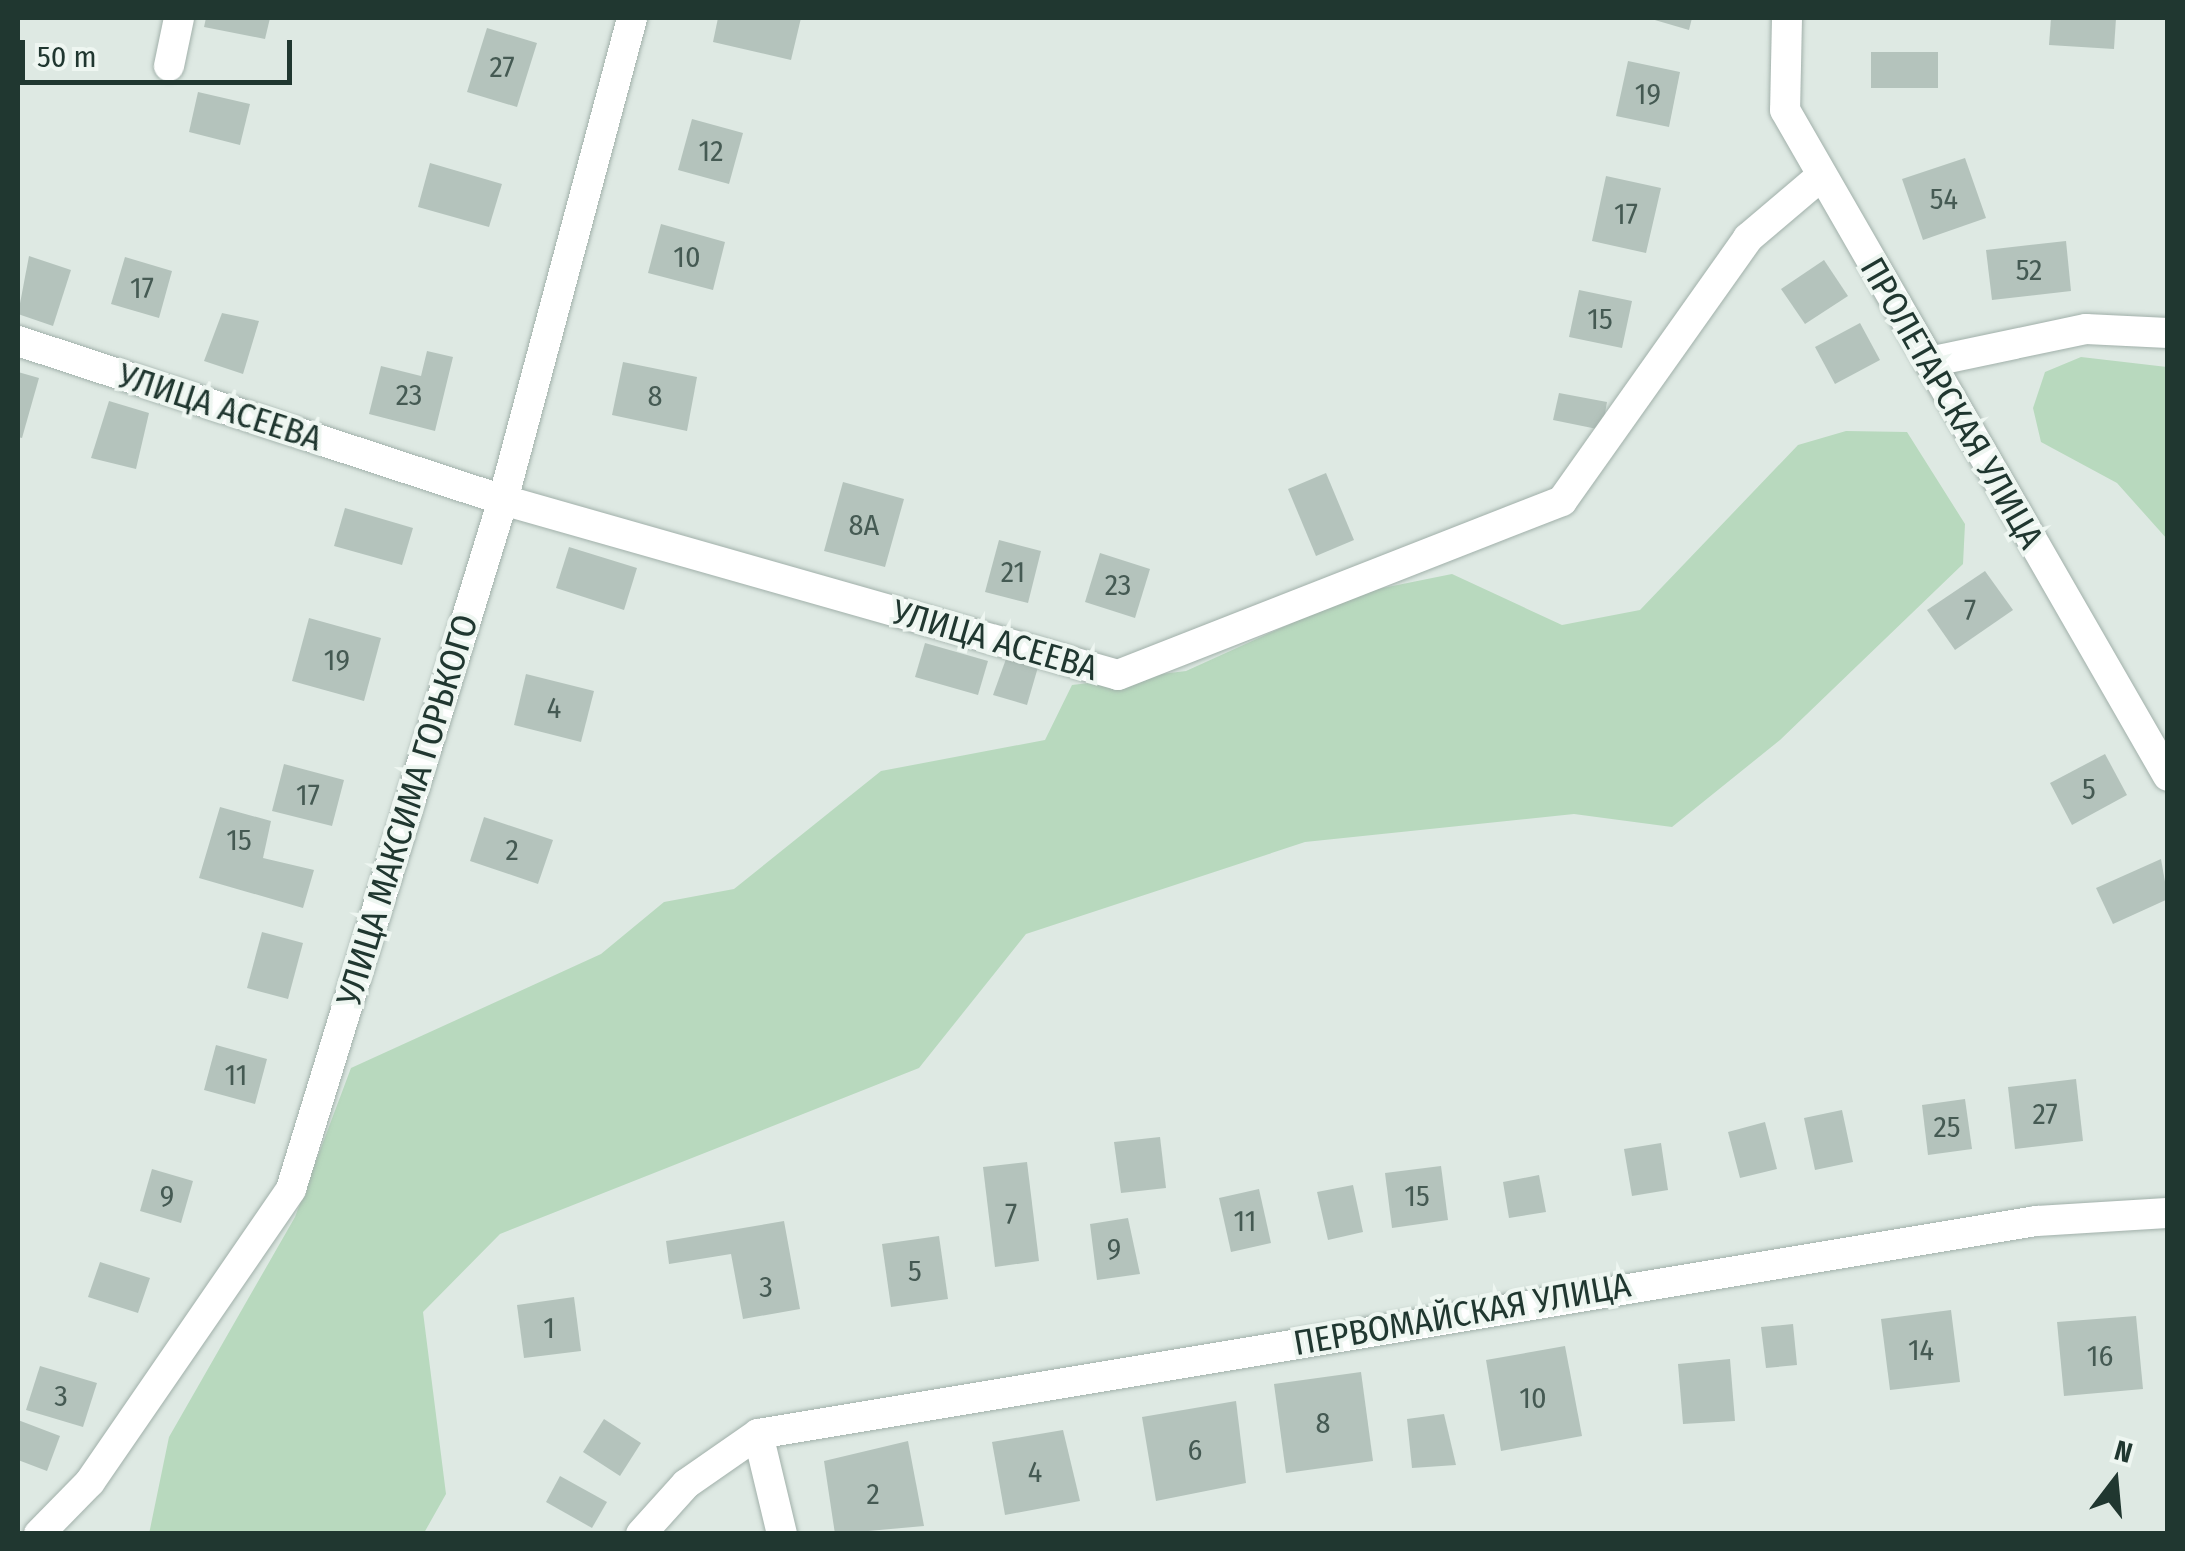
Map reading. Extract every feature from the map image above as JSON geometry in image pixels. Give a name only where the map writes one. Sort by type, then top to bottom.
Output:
[{"type":"street","points":[[169,66],[179,18]]},
{"type":"street","name":"УЛИЦА МАКСИМА ГОРЬКОГО","points":[[39,1534],[90,1482],[291,1188],[502,500],[632,18]]},
{"type":"street","name":"ПРОЛЕТАРСКАЯ УЛИЦА","points":[[1786,18],[1784,110],[2168,776]]},
{"type":"street","name":"УЛИЦА АСЕЕВА","points":[[18,341],[502,500],[1118,676],[1562,501],[1748,238],[1821,176]]},
{"type":"street","points":[[1928,362],[2086,329],[2168,333]]},
{"type":"street","name":"ПЕРВОМАЙСКАЯ УЛИЦА","points":[[758,1434],[2036,1221],[2168,1213]]},
{"type":"street","points":[[641,1534],[686,1484],[758,1434],[782,1534]]},
{"type":"green space","points":[[2081,357],[2167,367],[2167,539],[2117,483],[2041,442],[2033,408],[2045,372]]},
{"type":"green space","points":[[1846,431],[1907,432],[1965,524],[1963,564],[1780,740],[1672,827],[1574,814],[1305,842],[1026,934],[919,1068],[500,1234],[423,1312],[446,1494],[424,1533],[149,1534],[169,1437],[295,1217],[351,1068],[601,954],[664,902],[734,889],[881,771],[1045,740],[1072,685],[1186,671],[1358,593],[1452,574],[1562,625],[1640,610],[1798,445]]},
{"type":"building","points":[[206,18],[270,18],[265,39],[204,27]]},
{"type":"building","points":[[718,18],[801,18],[791,60],[713,42]]},
{"type":"building","points":[[1648,18],[1692,18],[1689,30]]},
{"type":"building","points":[[2051,18],[2116,18],[2114,49],[2049,45]]},
{"type":"building","points":[[487,28],[537,43],[517,107],[467,92]]},
{"type":"building","points":[[1871,52],[1938,52],[1938,88],[1871,88]]},
{"type":"building","points":[[1628,61],[1680,72],[1669,127],[1616,116]]},
{"type":"building","points":[[198,92],[250,104],[240,145],[189,132]]},
{"type":"building","points":[[692,119],[743,133],[729,184],[678,170]]},
{"type":"building","points":[[1965,158],[1986,218],[1923,240],[1902,179]]},
{"type":"building","points":[[430,163],[502,184],[489,227],[418,207]]},
{"type":"building","points":[[1606,176],[1661,188],[1646,253],[1592,241]]},
{"type":"building","points":[[661,224],[725,242],[713,290],[648,273]]},
{"type":"building","points":[[2066,241],[2071,291],[1992,300],[1986,250]]},
{"type":"building","points":[[29,256],[71,270],[53,326],[18,314]]},
{"type":"building","points":[[125,257],[172,271],[159,318],[111,304]]},
{"type":"building","points":[[1824,260],[1848,296],[1805,324],[1781,289]]},
{"type":"building","points":[[1579,290],[1632,301],[1622,348],[1569,337]]},
{"type":"building","points":[[222,313],[259,321],[243,374],[204,361]]},
{"type":"building","points":[[1860,323],[1880,360],[1835,384],[1815,347]]},
{"type":"building","points":[[427,351],[453,357],[435,431],[369,414],[381,366],[421,376]]},
{"type":"building","points":[[623,362],[697,377],[687,431],[612,415]]},
{"type":"building","points":[[18,372],[39,378],[22,438],[18,437]]},
{"type":"building","points":[[1559,393],[1607,402],[1602,430],[1553,420]]},
{"type":"building","points":[[109,401],[149,413],[136,469],[91,458]]},
{"type":"building","points":[[1326,473],[1354,540],[1316,556],[1288,489]]},
{"type":"building","points":[[843,482],[904,499],[885,567],[824,551]]},
{"type":"building","points":[[345,508],[413,528],[402,565],[334,546]]},
{"type":"building","points":[[999,540],[1041,551],[1028,603],[985,592]]},
{"type":"building","points":[[569,547],[637,568],[624,610],[556,588]]},
{"type":"building","points":[[1100,553],[1150,569],[1135,618],[1085,602]]},
{"type":"building","points":[[1985,571],[2013,610],[1955,650],[1927,610]]},
{"type":"building","points":[[309,618],[381,638],[364,701],[292,681]]},
{"type":"building","points":[[925,643],[988,661],[978,695],[915,677]]},
{"type":"building","points":[[1006,659],[1038,667],[1027,705],[993,695]]},
{"type":"building","points":[[526,674],[594,691],[581,742],[514,725]]},
{"type":"building","points":[[2105,754],[2127,795],[2072,825],[2050,783]]},
{"type":"building","points":[[284,764],[344,780],[332,826],[272,811]]},
{"type":"building","points":[[220,807],[271,821],[263,858],[314,870],[303,908],[199,878]]},
{"type":"building","points":[[484,817],[553,840],[538,884],[470,861]]},
{"type":"building","points":[[2161,859],[2168,899],[2113,924],[2096,888]]},
{"type":"building","points":[[262,932],[303,943],[288,999],[247,988]]},
{"type":"building","points":[[216,1045],[267,1059],[255,1104],[204,1090]]},
{"type":"building","points":[[2076,1079],[2083,1141],[2015,1149],[2008,1087]]},
{"type":"building","points":[[1965,1099],[1972,1149],[1928,1155],[1922,1105]]},
{"type":"building","points":[[1842,1110],[1853,1162],[1815,1170],[1804,1118]]},
{"type":"building","points":[[1765,1122],[1777,1169],[1740,1178],[1728,1132]]},
{"type":"building","points":[[1160,1137],[1166,1188],[1121,1193],[1114,1142]]},
{"type":"building","points":[[1661,1143],[1668,1190],[1632,1196],[1624,1149]]},
{"type":"building","points":[[1027,1162],[1039,1261],[995,1267],[983,1167]]},
{"type":"building","points":[[1441,1166],[1448,1220],[1392,1228],[1385,1173]]},
{"type":"building","points":[[152,1169],[193,1181],[181,1223],[140,1211]]},
{"type":"building","points":[[1539,1175],[1546,1212],[1509,1218],[1503,1182]]},
{"type":"building","points":[[1353,1185],[1363,1232],[1328,1240],[1317,1192]]},
{"type":"building","points":[[1259,1189],[1271,1243],[1231,1252],[1219,1198]]},
{"type":"building","points":[[1128,1218],[1140,1274],[1097,1280],[1090,1224]]},
{"type":"building","points":[[784,1221],[800,1309],[743,1319],[731,1254],[669,1264],[666,1241]]},
{"type":"building","points":[[939,1236],[948,1299],[891,1307],[882,1244]]},
{"type":"building","points":[[100,1262],[150,1278],[138,1313],[88,1297]]},
{"type":"building","points":[[574,1297],[581,1351],[524,1358],[517,1305]]},
{"type":"building","points":[[1951,1310],[1960,1382],[1890,1390],[1881,1319]]},
{"type":"building","points":[[2136,1316],[2143,1389],[2064,1396],[2057,1322]]},
{"type":"building","points":[[1793,1324],[1797,1365],[1766,1368],[1761,1327]]},
{"type":"building","points":[[1565,1346],[1582,1436],[1501,1451],[1486,1360]]},
{"type":"building","points":[[1730,1359],[1735,1421],[1683,1424],[1678,1364]]},
{"type":"building","points":[[40,1366],[97,1383],[83,1427],[26,1410]]},
{"type":"building","points":[[1361,1372],[1373,1461],[1286,1473],[1274,1384]]},
{"type":"building","points":[[1236,1401],[1246,1483],[1156,1501],[1142,1417]]},
{"type":"building","points":[[1444,1414],[1456,1465],[1412,1468],[1407,1419]]},
{"type":"building","points":[[604,1419],[641,1443],[620,1476],[583,1452]]},
{"type":"building","points":[[18,1420],[60,1436],[47,1471],[18,1460]]},
{"type":"building","points":[[1063,1430],[1080,1501],[1005,1515],[992,1442]]},
{"type":"building","points":[[908,1441],[924,1526],[835,1534],[824,1461]]},
{"type":"building","points":[[560,1476],[607,1502],[592,1528],[546,1502]]}]
